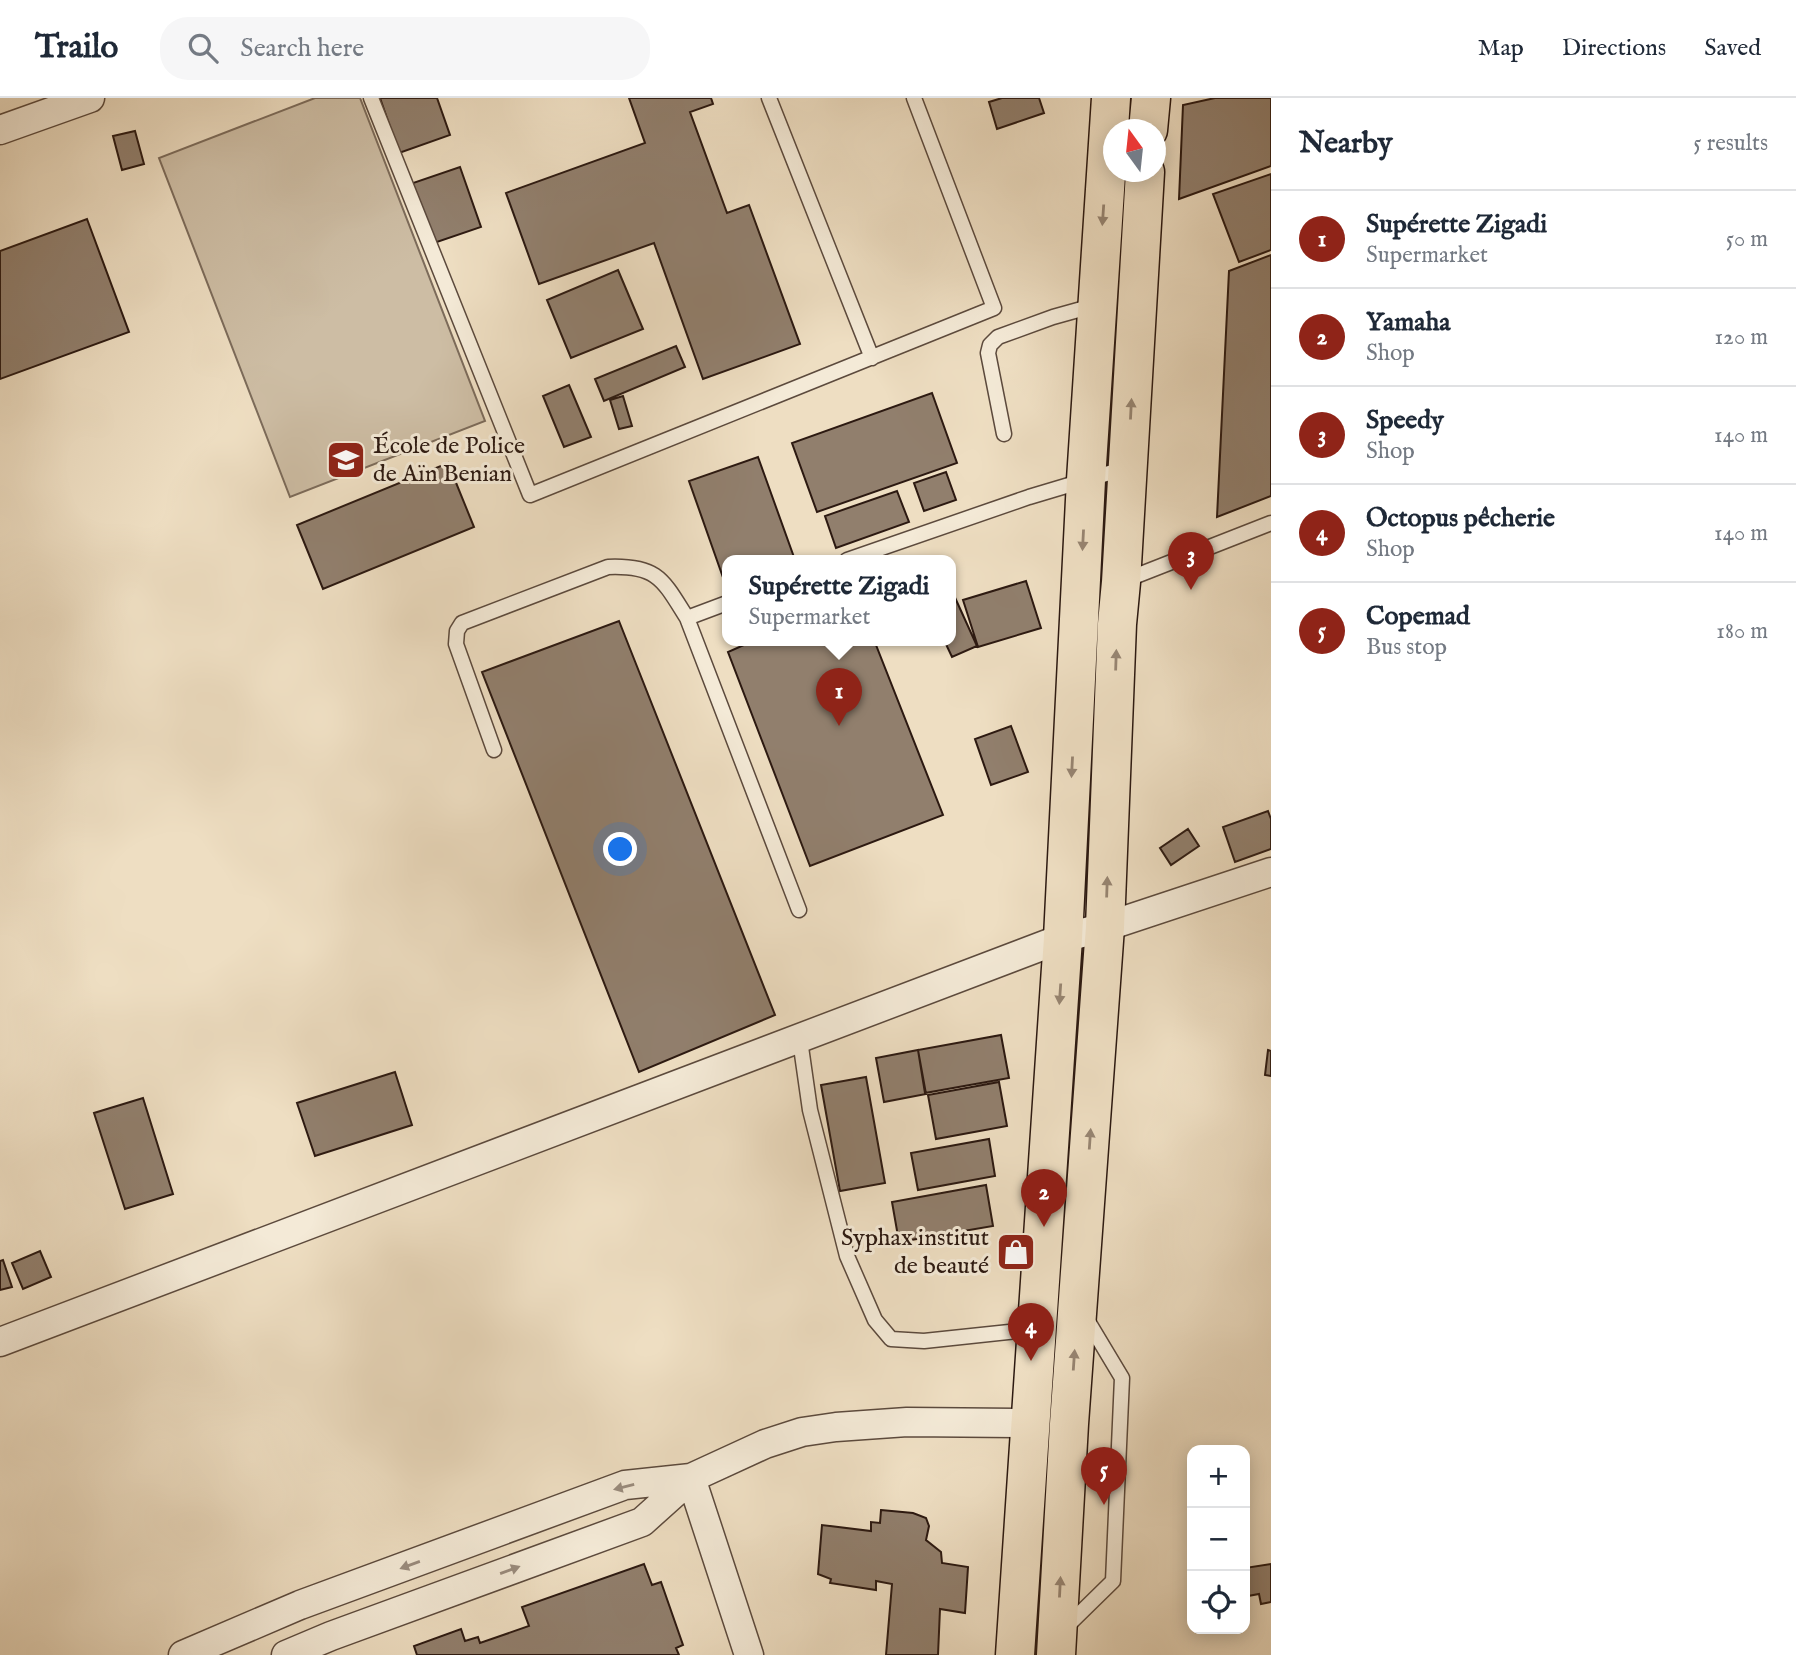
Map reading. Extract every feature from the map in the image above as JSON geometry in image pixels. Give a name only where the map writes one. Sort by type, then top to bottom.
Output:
[{"type":"main road","points":[[1015,1655],[1063,938],[1086,480],[1111,98]]},
{"type":"main road","points":[[1149,119],[1151,98]]},
{"type":"main road","points":[[1057,1646],[1105,927],[1117,624],[1145,182]]},
{"type":"street","points":[[0,130],[90,98]]},
{"type":"street","points":[[0,1342],[1063,938],[1268,879]]},
{"type":"street","points":[[286,1655],[335,1645],[642,1521],[691,1478],[765,1444],[802,1432],[907,1422],[1030,1423]]},
{"type":"street","points":[[183,1655],[300,1605],[625,1485],[691,1478]]},
{"type":"street","points":[[691,1478],[749,1655]]},
{"type":"street","points":[[300,1605],[335,1645]]},
{"type":"lane","points":[[371,98],[530,495],[994,308],[914,98]]},
{"type":"lane","points":[[769,98],[873,358]]},
{"type":"lane","points":[[1004,434],[988,353],[990,345],[998,337],[1097,304]]},
{"type":"lane","points":[[861,555],[1029,497],[1128,468]]},
{"type":"lane","points":[[1121,582],[1271,523]]},
{"type":"lane","points":[[494,750],[456,644],[457,631],[462,623],[608,567],[625,566],[649,572],[663,580],[687,618],[799,910]]},
{"type":"lane","points":[[687,618],[722,605]]},
{"type":"lane","points":[[800,1040],[810,1110],[847,1256],[875,1320],[891,1339],[924,1341],[1037,1329]]},
{"type":"lane","points":[[1057,1646],[1113,1581],[1122,1378],[1078,1305]]},
{"type":"shaded area","points":[[315,98],[360,98],[485,421],[290,497],[159,158]]},
{"type":"building","points":[[380,98],[437,98],[450,135],[399,153]]},
{"type":"building","points":[[629,98],[711,98],[713,104],[690,112],[727,213],[749,205],[800,344],[703,379],[654,243],[539,284],[506,193],[645,143]]},
{"type":"building","points":[[1002,98],[1039,98],[1044,113],[997,129],[989,102]]},
{"type":"building","points":[[1215,98],[1271,98],[1271,166],[1179,199],[1183,105]]},
{"type":"building","points":[[135,131],[144,164],[122,170],[113,136]]},
{"type":"building","points":[[460,167],[481,227],[431,244],[410,184]]},
{"type":"building","points":[[1271,174],[1271,250],[1239,262],[1213,194]]},
{"type":"building","points":[[87,219],[129,332],[0,379],[0,251]]},
{"type":"building","points":[[1271,255],[1271,496],[1217,517],[1229,271]]},
{"type":"building","points":[[618,270],[643,329],[571,358],[547,300]]},
{"type":"building","points":[[676,346],[685,367],[604,401],[595,379]]},
{"type":"building","points":[[569,385],[591,437],[564,447],[543,396]]},
{"type":"building","points":[[932,393],[957,463],[817,512],[792,443]]},
{"type":"building","points":[[623,396],[632,426],[619,429],[610,400]]},
{"type":"building","points":[[758,457],[793,555],[722,555],[722,575],[689,481]]},
{"type":"building","points":[[448,463],[474,527],[323,589],[297,525]]},
{"type":"building","points":[[946,472],[956,500],[924,511],[914,483]]},
{"type":"building","points":[[897,491],[909,522],[836,548],[825,516]]},
{"type":"building","points":[[1026,581],[1041,628],[978,647],[963,600]]},
{"type":"building","points":[[956,600],[977,646],[952,657],[947,646],[956,646]]},
{"type":"building","points":[[619,621],[775,1015],[639,1072],[482,672]]},
{"type":"building","points":[[742,646],[876,646],[943,815],[810,866],[728,652]]},
{"type":"building","points":[[1011,726],[1028,772],[991,785],[975,739]]},
{"type":"building","points":[[1268,811],[1271,819],[1271,849],[1235,862],[1223,827]]},
{"type":"building","points":[[1188,829],[1199,846],[1171,865],[1160,848]]},
{"type":"building","points":[[1001,1035],[1009,1078],[925,1093],[918,1050]]},
{"type":"building","points":[[918,1050],[926,1094],[884,1102],[876,1058]]},
{"type":"building","points":[[1268,1050],[1271,1051],[1271,1076],[1265,1075]]},
{"type":"building","points":[[395,1072],[412,1125],[315,1156],[297,1103]]},
{"type":"building","points":[[866,1077],[885,1183],[840,1191],[821,1085]]},
{"type":"building","points":[[999,1082],[1007,1126],[936,1139],[928,1095]]},
{"type":"building","points":[[143,1098],[173,1194],[125,1209],[94,1113]]},
{"type":"building","points":[[989,1139],[995,1176],[918,1190],[911,1153]]},
{"type":"building","points":[[986,1185],[993,1226],[899,1242],[892,1202]]},
{"type":"building","points":[[40,1251],[51,1277],[23,1289],[12,1263]]},
{"type":"building","points":[[3,1260],[12,1287],[0,1290],[0,1261]]},
{"type":"building","points":[[881,1510],[913,1513],[926,1518],[929,1526],[926,1540],[941,1552],[942,1563],[968,1567],[965,1613],[940,1609],[938,1655],[886,1655],[892,1584],[876,1581],[876,1590],[830,1583],[831,1579],[818,1574],[822,1525],[871,1531],[871,1522],[880,1523]]},
{"type":"building","points":[[644,1564],[652,1585],[661,1582],[683,1645],[676,1648],[679,1655],[417,1655],[414,1646],[461,1629],[465,1641],[478,1637],[480,1643],[529,1626],[522,1607]]},
{"type":"building","points":[[1271,1564],[1271,1602],[1261,1604],[1259,1594],[1250,1596],[1250,1567]]},
{"type":"place","name":"École de Police de Aïn Benian","points":[[346,460]]},
{"type":"place","name":"Speedy","points":[[1191,590]]},
{"type":"place","name":"Supérette Zigadi","points":[[839,726]]},
{"type":"place","name":"Yamaha","points":[[1044,1227]]},
{"type":"place","name":"Syphax institut de beauté","points":[[1016,1252]]},
{"type":"place","name":"Octopus pêcherie","points":[[1031,1361]]},
{"type":"place","name":"Copemad","points":[[1104,1505]]}]
